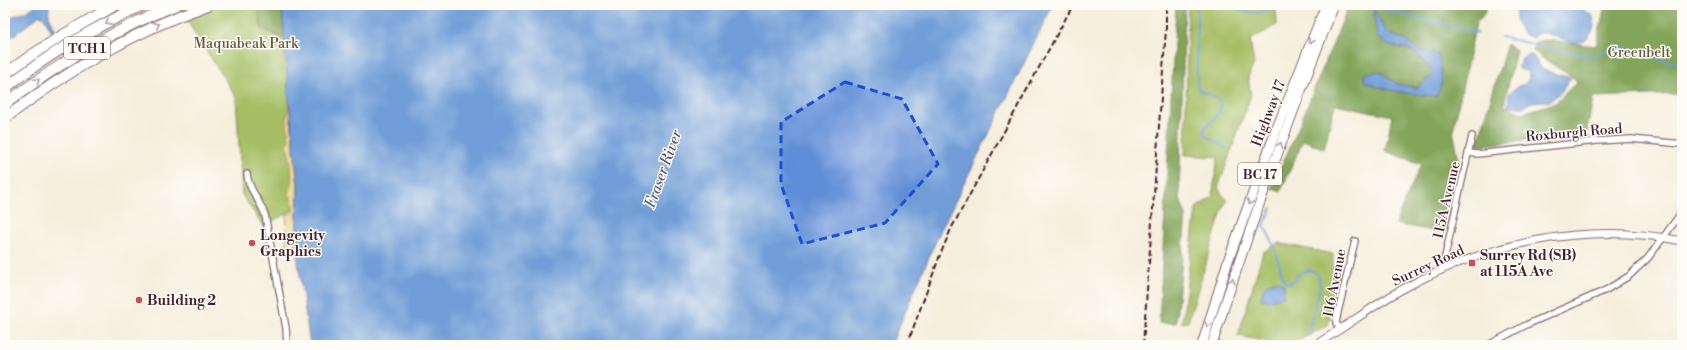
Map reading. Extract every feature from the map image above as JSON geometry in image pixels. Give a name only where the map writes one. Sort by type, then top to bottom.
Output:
[{"type":"highway","points":[[5,74],[79,25],[116,5]]},
{"type":"highway","name":"TCH 1","points":[[5,88],[41,62],[85,34],[143,5]]},
{"type":"highway","name":"TCH 1","points":[[5,104],[48,73],[91,46],[126,27],[176,5]]},
{"type":"highway","points":[[5,118],[54,82],[97,55],[164,22],[208,5]]},
{"type":"highway","name":"Highway 17","points":[[1202,345],[1228,261],[1277,128],[1326,5]]},
{"type":"highway","name":"Highway 17","points":[[1212,345],[1238,264],[1282,138],[1334,5]]},
{"type":"street","name":"115A Avenue","points":[[1442,270],[1472,136]]},
{"type":"street","name":"Roxburgh Road","points":[[1469,153],[1477,154],[1597,141],[1631,139],[1682,144]]},
{"type":"street","points":[[246,174],[248,182],[261,204],[265,215],[286,328],[287,345]]},
{"type":"street","points":[[1488,345],[1533,322],[1606,290],[1634,271],[1648,258],[1682,212]]},
{"type":"street","name":"Surrey Road","points":[[1315,345],[1394,294],[1442,270],[1493,251],[1521,243],[1557,237],[1600,233],[1664,238],[1682,241]]},
{"type":"street","name":"116 Avenue","points":[[1340,329],[1336,323],[1355,241]]},
{"type":"highlighted area","points":[[845,82],[902,99],[938,164],[885,223],[802,244],[781,184],[781,122]]},
{"type":"green space","name":"Maquabeak Park","points":[[192,5],[287,5],[300,206],[271,222],[270,225],[269,223],[263,226],[242,195],[236,97],[180,10]]},
{"type":"green space","points":[[258,5],[282,5],[284,39],[261,28]]},
{"type":"green space","points":[[1176,5],[1185,5],[1179,197],[1186,215],[1176,323],[1159,323]]},
{"type":"green space","points":[[1188,5],[1276,5],[1277,25],[1250,40],[1254,64],[1248,77],[1251,95],[1218,188],[1227,201],[1223,207],[1188,322],[1182,323],[1196,208],[1212,197],[1218,157],[1185,155]]},
{"type":"green space","points":[[1349,5],[1487,5],[1485,13],[1476,23],[1453,131],[1459,159],[1445,233],[1395,224],[1421,164],[1385,151],[1392,116],[1335,104],[1324,149],[1303,140],[1281,191],[1271,189],[1294,138]],"holes":[[[1374,10],[1387,32],[1405,40],[1416,49],[1438,55],[1437,96],[1404,93],[1378,87],[1379,71],[1397,84],[1417,88],[1434,74],[1416,54],[1406,49],[1390,46]]]},
{"type":"green space","name":"Greenbelt","points":[[1605,5],[1682,5],[1682,94],[1593,97],[1587,133],[1477,146],[1507,44],[1516,50],[1504,105],[1522,113],[1555,103],[1578,81],[1532,51],[1536,42],[1544,40],[1596,46]]},
{"type":"green space","points":[[1278,243],[1333,254],[1333,270],[1341,275],[1328,325],[1300,340],[1279,344],[1238,336],[1263,252]]},
{"type":"sand","points":[[289,101],[298,186],[296,249],[288,246],[286,238],[286,215],[292,213],[294,210],[289,192],[292,185],[291,164],[287,145],[289,140],[287,120]]},
{"type":"water","points":[[36,5],[50,5],[49,15],[56,30],[52,32],[44,17],[40,15],[5,42],[5,19],[26,12]]},
{"type":"water","name":"Fraser River","points":[[282,5],[1053,5],[939,234],[891,345],[310,345],[296,249],[298,186],[289,101]]},
{"type":"water","points":[[1516,5],[1591,5],[1583,6],[1583,10],[1592,15],[1594,26],[1590,35],[1585,41],[1572,43],[1547,33],[1537,33],[1534,38],[1523,34],[1516,21]]},
{"type":"water","points":[[1373,9],[1387,32],[1405,40],[1416,49],[1438,55],[1441,71],[1441,86],[1436,96],[1404,93],[1378,87],[1366,82],[1364,74],[1379,71],[1397,84],[1417,88],[1434,74],[1418,54],[1406,48],[1390,46],[1377,37]]},
{"type":"water","points":[[1528,54],[1533,56],[1543,70],[1571,78],[1561,92],[1550,101],[1532,102],[1522,107],[1508,106],[1509,94],[1518,86],[1525,84],[1529,78],[1528,72],[1517,68],[1522,59]]},
{"type":"water","points":[[1276,280],[1284,284],[1284,296],[1268,301],[1261,299],[1265,286]]},
{"type":"waterway","points":[[1197,5],[1197,85],[1199,90],[1214,97],[1221,104],[1219,113],[1205,127],[1204,134],[1226,148]]},
{"type":"waterway","points":[[1227,5],[1253,13],[1264,12],[1279,6]]},
{"type":"waterway","points":[[1364,5],[1478,33]]},
{"type":"waterway","points":[[1501,37],[1592,57],[1618,48],[1638,51],[1669,62],[1682,63]]},
{"type":"waterway","points":[[1272,208],[1264,225],[1275,248],[1283,279],[1286,283],[1291,283],[1300,273],[1309,270],[1319,277],[1320,283],[1318,297],[1311,321],[1310,335]]},
{"type":"railway","points":[[907,345],[951,229],[1073,5]]},
{"type":"railway","points":[[1143,345],[1166,29],[1166,5]]},
{"type":"place","name":"Longevity Graphics","points":[[252,243]]},
{"type":"place","name":"Surrey Rd (SB) at 115A Ave","points":[[1472,263]]},
{"type":"place","name":"Building 2","points":[[139,300]]}]
